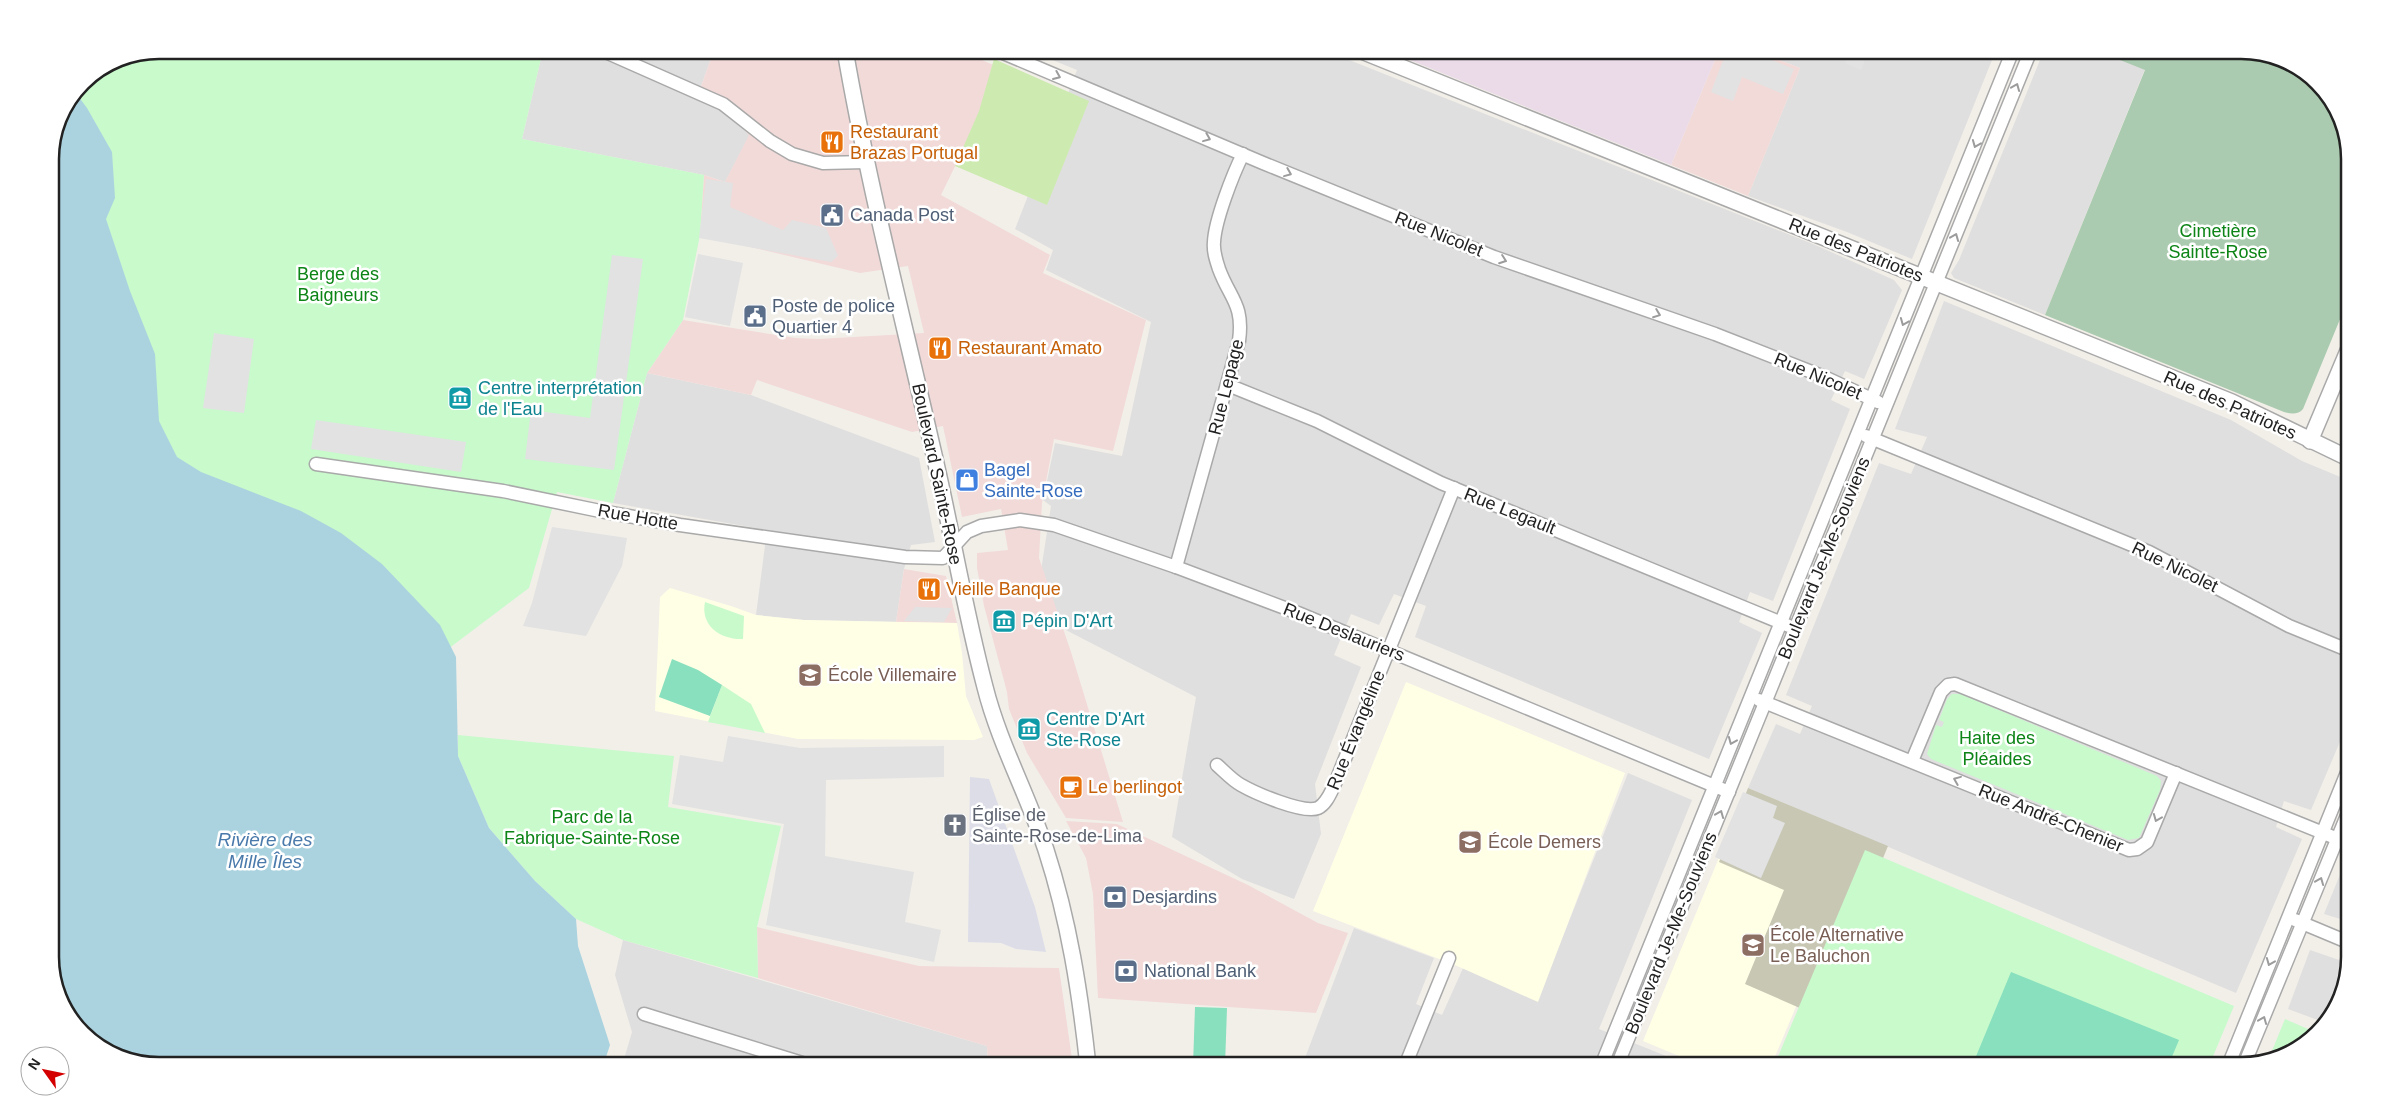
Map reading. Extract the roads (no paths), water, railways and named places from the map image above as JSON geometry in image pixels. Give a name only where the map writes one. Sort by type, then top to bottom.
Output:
[{"type":"street","points":[[621,59],[729,108],[770,141],[792,154],[823,163],[866,162]]},
{"type":"street","name":"Boulevard Sainte-Rose","points":[[847,59],[866,162],[985,688],[994,717],[1045,848],[1068,924],[1080,996],[1087,1057]]},
{"type":"street","name":"Rue Nicolet","points":[[1017,59],[1494,257],[1715,334],[1822,376],[1887,405]]},
{"type":"street","name":"Rue des Patriotes","points":[[1381,59],[2232,402],[2341,455]]},
{"type":"street","name":"Boulevard Je-Me-Souviens","points":[[1605,1057],[2010,59]]},
{"type":"street","name":"Boulevard Je-Me-Souviens","points":[[1621,1057],[2027,59]]},
{"type":"street","name":"Rue Lepage","points":[[1176,567],[1239,341],[1240,316],[1235,299],[1218,268],[1214,243],[1220,218],[1243,154]]},
{"type":"street","points":[[2310,441],[2341,367]]},
{"type":"street","name":"Rue Legault","points":[[1228,385],[1316,421],[1454,488],[1796,629]]},
{"type":"street","name":"Rue Nicolet","points":[[1859,433],[2149,552],[2289,626],[2341,647]]},
{"type":"street","name":"Rue Hotte","points":[[316,464],[504,491],[600,511],[905,557],[940,559],[954,545]]},
{"type":"street","name":"Rue Évangéline","points":[[1217,765],[1241,785],[1294,806],[1310,810],[1322,805],[1334,786],[1454,488]]},
{"type":"street","name":"Rue Deslauriers","points":[[954,545],[967,532],[976,528],[1012,520],[1034,521],[1067,528],[1176,567],[1389,650],[1729,792]]},
{"type":"street","points":[[1912,762],[1941,692],[1945,686],[1955,684],[2338,839]]},
{"type":"street","name":"Rue André-Chenier","points":[[1751,697],[2125,849],[2141,848],[2147,842],[2176,773]]},
{"type":"street","points":[[2232,1057],[2341,788]]},
{"type":"street","points":[[2248,1056],[2341,831]]},
{"type":"street","points":[[2288,917],[2341,939]]},
{"type":"street","points":[[1410,1057],[1449,958]]},
{"type":"street","points":[[644,1014],[783,1057]]},
{"type":"water","name":"Rivière des Mille Îles","points":[[79,98],[112,152],[115,198],[106,219],[130,291],[155,354],[159,421],[177,457],[201,472],[301,511],[341,533],[382,564],[440,625],[456,657],[458,756],[489,828],[535,881],[576,919],[578,946],[610,1045],[606,1057],[152,1057],[133,1054],[109,1044],[88,1028],[72,1007],[62,983],[59,964],[59,152],[66,120]]},
{"type":"place","name":"Restaurant Brazas Portugal","points":[[832,142]]},
{"type":"place","name":"Canada Post","points":[[832,215]]},
{"type":"place","name":"Poste de police Quartier 4","points":[[755,316]]},
{"type":"place","name":"Restaurant Amato","points":[[940,348]]},
{"type":"place","name":"Centre interprétation de l'Eau","points":[[460,398]]},
{"type":"place","name":"Bagel Sainte-Rose","points":[[967,480]]},
{"type":"place","name":"Vieille Banque","points":[[929,589]]},
{"type":"place","name":"Pépin D'Art","points":[[1004,621]]},
{"type":"place","name":"École Villemaire","points":[[810,675]]},
{"type":"place","name":"Centre D'Art Ste-Rose","points":[[1029,729]]},
{"type":"place","name":"Le berlingot","points":[[1071,787]]},
{"type":"place","name":"Église de Sainte-Rose-de-Lima","points":[[955,825]]},
{"type":"place","name":"École Demers","points":[[1470,842]]},
{"type":"place","name":"Desjardins","points":[[1115,897]]},
{"type":"place","name":"École Alternative Le Baluchon","points":[[1753,945]]},
{"type":"place","name":"National Bank","points":[[1126,971]]},
{"type":"park label","name":"Cimetière Sainte-Rose","points":[[2218,241]]},
{"type":"park label","name":"Berge des Baigneurs","points":[[338,284]]},
{"type":"park label","name":"Haite des Pléaides","points":[[1997,748]]},
{"type":"park label","name":"Parc de la Fabrique-Sainte-Rose","points":[[592,828]]}]
